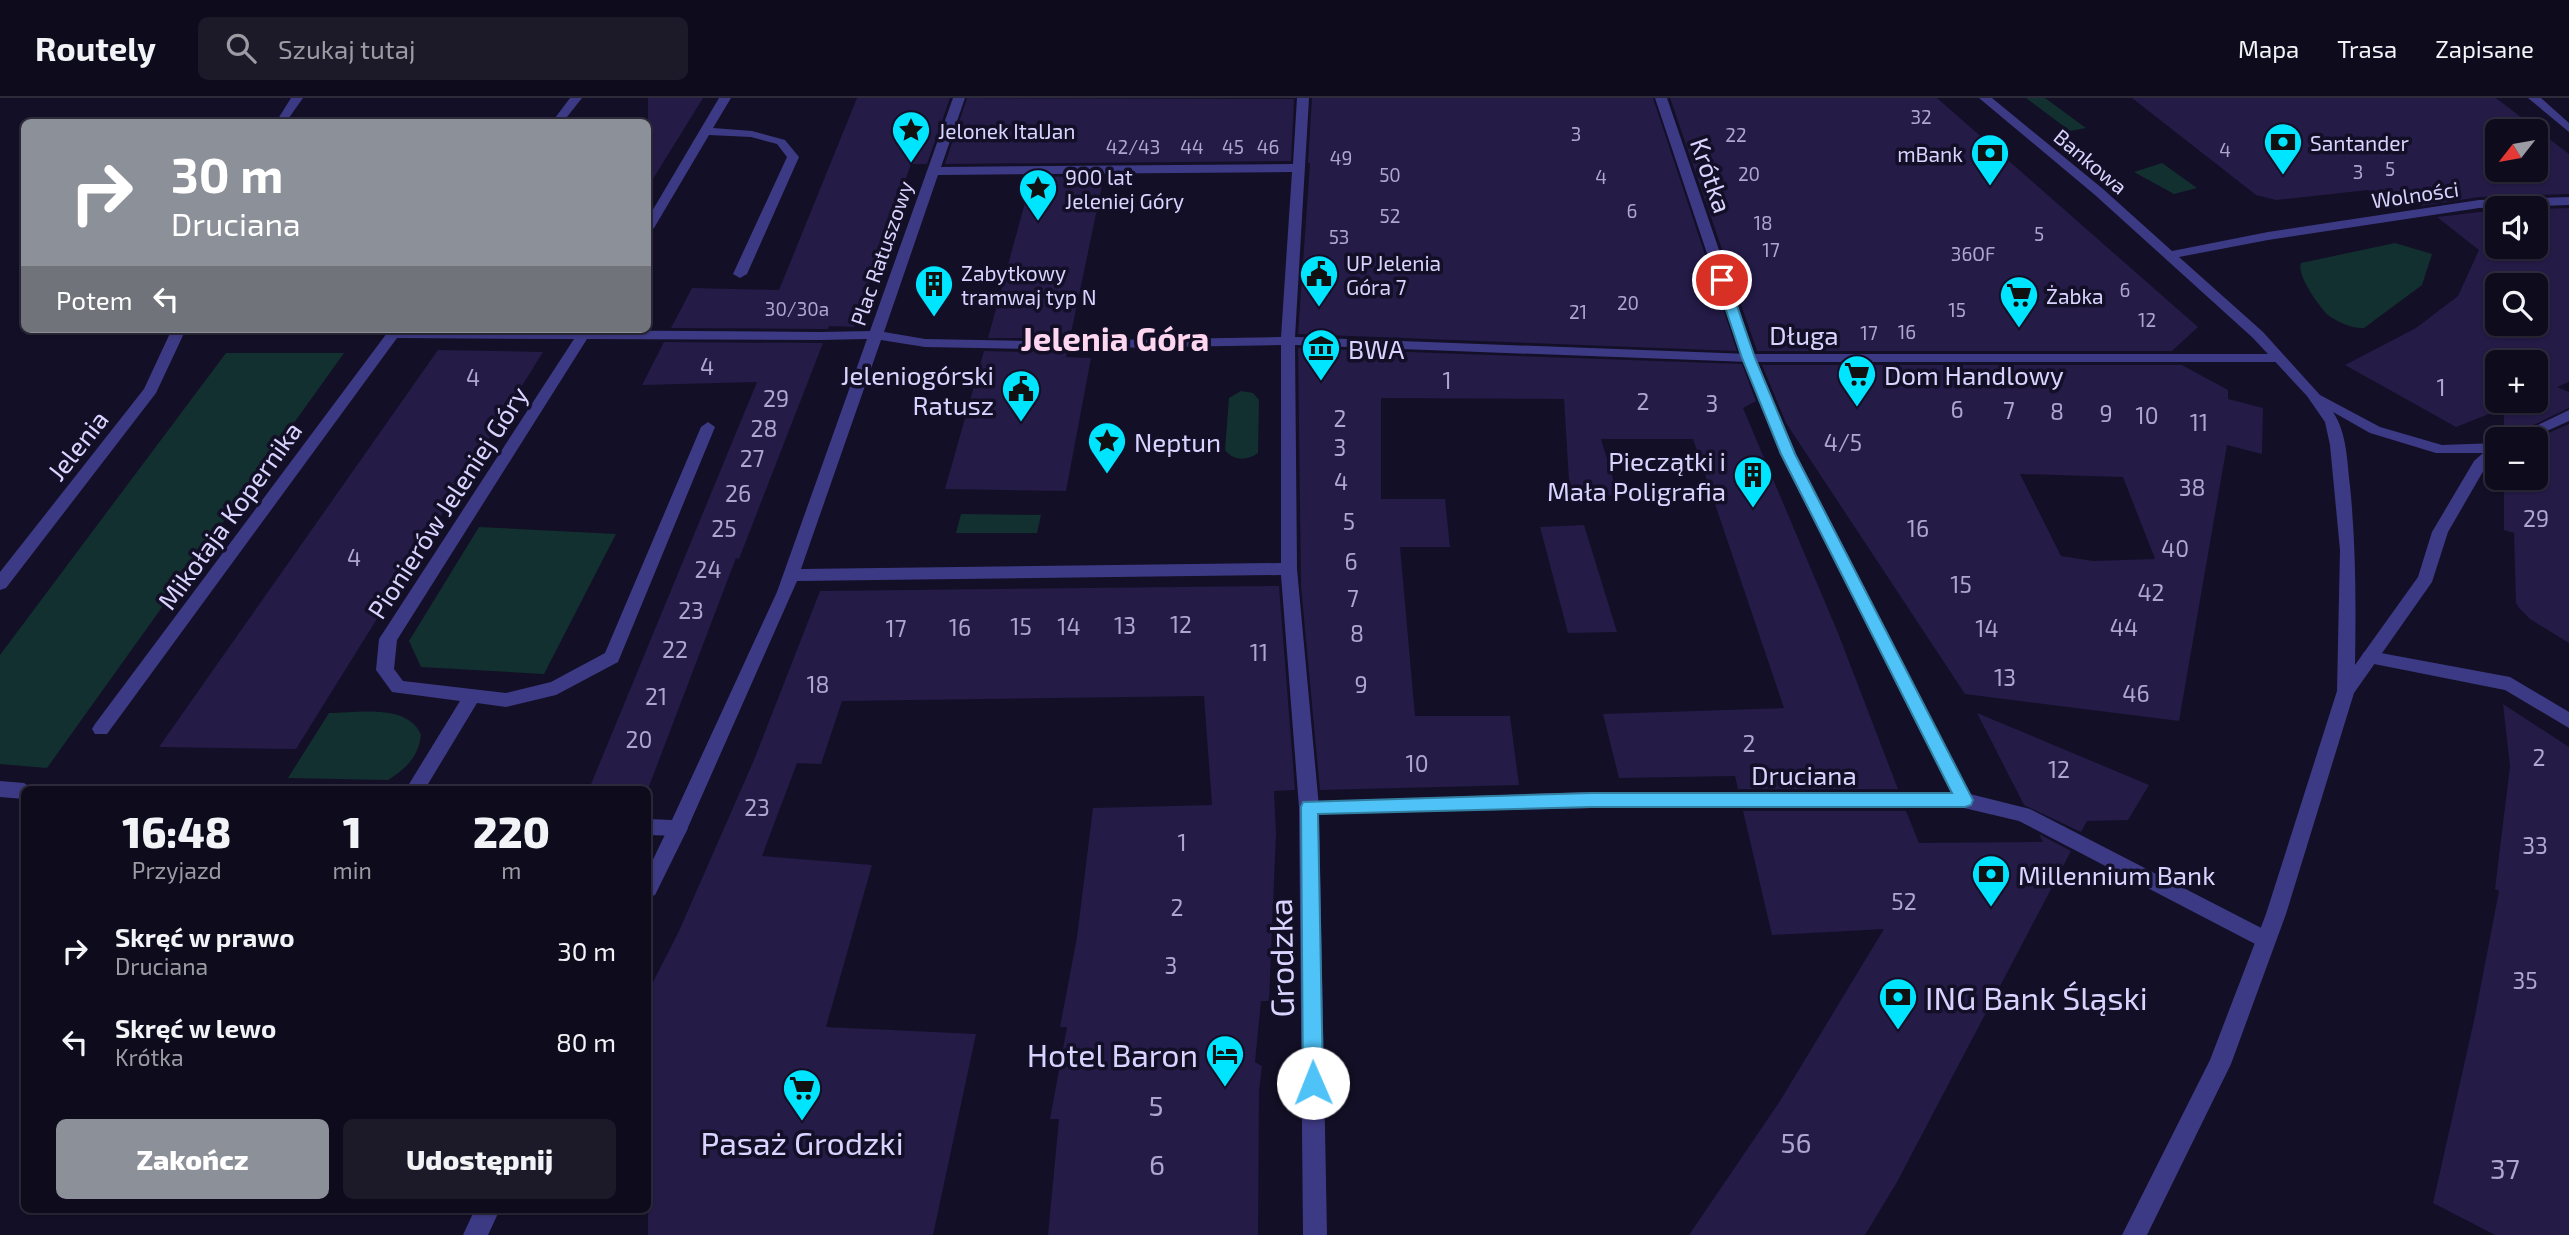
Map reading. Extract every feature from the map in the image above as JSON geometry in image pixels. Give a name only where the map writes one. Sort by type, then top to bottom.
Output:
[{"type":"street","points":[[283,119],[297,98]]},
{"type":"street","points":[[559,119],[576,98]]},
{"type":"street","points":[[651,223],[725,98]]},
{"type":"street","points":[[933,171],[959,98]]},
{"type":"street","points":[[791,575],[1289,569],[1288,342],[1303,98]]},
{"type":"street","name":"Krótka","points":[[1661,98],[1749,358],[1788,454],[1965,800]]},
{"type":"street","name":"Bankowa","points":[[1985,98],[2172,255],[2312,393]]},
{"type":"street","points":[[2534,98],[2569,129]]},
{"type":"street","points":[[706,131],[752,134],[781,142],[793,157],[740,274]]},
{"type":"street","name":"Plac Ratuszowy","points":[[651,883],[791,575],[933,171],[1297,168]]},
{"type":"street","name":"Wolności","points":[[2172,255],[2268,236],[2479,204],[2569,201]]},
{"type":"street","points":[[651,332],[877,335],[925,343],[1028,345]]},
{"type":"street","name":"Jelenia","points":[[0,584],[151,390],[177,333]]},
{"type":"street","name":"Mikołaja Kopernika","points":[[101,729],[394,333]]},
{"type":"street","name":"Pionierów Jeleniej Góry","points":[[584,333],[388,639],[385,670],[398,687],[506,700],[556,688],[612,657],[708,427]]},
{"type":"street","points":[[1048,345],[1288,342]]},
{"type":"street","name":"Długa","points":[[1288,342],[1749,358],[2279,358]]},
{"type":"street","points":[[2312,393],[2346,416],[2403,440],[2441,450],[2485,448]]},
{"type":"street","points":[[2134,1235],[2220,1064],[2266,940],[2346,691],[2348,550],[2338,445],[2332,422],[2312,393]]},
{"type":"street","points":[[2543,427],[2569,415]]},
{"type":"street","points":[[2346,691],[2426,578],[2440,532],[2479,465],[2485,459]]},
{"type":"street","name":"Grodzka","points":[[1289,569],[1309,807],[1315,1235]]},
{"type":"street","points":[[2370,657],[2510,684],[2569,721]]},
{"type":"street","points":[[417,786],[472,696]]},
{"type":"street","points":[[0,789],[21,791]]},
{"type":"street","name":"Druciana","points":[[1309,807],[1591,800],[1965,800],[2023,814],[2266,940]]},
{"type":"street","points":[[651,827],[678,828]]},
{"type":"street","points":[[475,1235],[486,1213]]},
{"type":"green space","points":[[2026,98],[2045,98],[2086,128],[2070,131]]},
{"type":"green space","points":[[2162,163],[2197,188],[2174,194],[2134,172]]},
{"type":"green space","points":[[2395,243],[2432,254],[2422,285],[2364,328],[2345,325],[2328,315],[2314,298],[2302,275],[2301,263]]},
{"type":"green space","points":[[226,353],[344,353],[47,768],[0,764],[0,655]]},
{"type":"green space","points":[[1241,391],[1253,393],[1259,400],[1258,453],[1240,459],[1225,450],[1229,398]]},
{"type":"green space","points":[[961,514],[1041,515],[1037,533],[956,533]]},
{"type":"green space","points":[[479,527],[616,534],[544,674],[421,667],[409,641]]},
{"type":"green space","points":[[381,712],[405,718],[421,735],[417,750],[406,766],[388,780],[288,778],[329,713]]},
{"type":"building","points":[[648,98],[703,98],[651,182],[651,119],[648,119]]},
{"type":"building","points":[[857,98],[950,98],[927,164],[911,164],[854,327],[671,328],[692,288],[779,290]]},
{"type":"building","points":[[967,98],[1294,99],[1291,161],[945,164]]},
{"type":"building","points":[[1312,98],[1653,98],[1737,351],[1298,334]]},
{"type":"building","points":[[1670,98],[1937,98],[2198,327],[2172,351],[1757,351]]},
{"type":"building","points":[[2132,98],[2496,98],[2523,119],[2485,119],[2485,182],[2548,182],[2548,138],[2569,154],[2569,194],[2485,196],[2422,206],[2407,194],[2376,197],[2368,190],[2276,200],[2256,195]]},
{"type":"building","points":[[1104,176],[1070,338],[1048,338],[1039,344],[1048,352],[1067,351],[1066,357],[1091,358],[1066,491],[945,489],[984,351],[1028,352],[1037,346],[1028,338],[988,338],[1032,177]]},
{"type":"building","points":[[2569,208],[2569,382],[2557,387],[2569,392],[2569,408],[2529,427],[2504,427],[2504,413],[2548,413],[2548,350],[2485,350],[2485,413],[2491,413],[2456,427],[2345,365],[2416,328],[2458,296],[2479,250],[2437,217],[2485,211],[2485,259],[2548,259],[2548,209]]},
{"type":"building","points":[[664,342],[823,343],[739,559],[736,558],[649,786],[590,786],[757,382],[642,385]]},
{"type":"building","points":[[1298,348],[1742,364],[1756,401],[1743,408],[1838,633],[1898,789],[1738,789],[1735,776],[1619,778],[1603,714],[1784,708],[1693,439],[1601,439],[1618,495],[1570,497],[1564,399],[1381,398],[1381,499],[1445,499],[1450,547],[1400,547],[1415,716],[1510,716],[1519,785],[1320,790],[1301,586]]},
{"type":"building","points":[[438,350],[543,352],[296,749],[159,747]]},
{"type":"building","points":[[1762,365],[2182,365],[2228,390],[2228,399],[2263,408],[2262,454],[2227,445],[2179,721],[1965,694],[1786,423]],"holes":[[[2020,474],[2123,477],[2155,559],[2093,561],[2061,556]]]},
{"type":"building","points":[[2569,424],[2569,643],[2530,619],[2516,603],[2514,533],[2504,530],[2504,490],[2548,490],[2548,433]]},
{"type":"building","points":[[1584,525],[1617,632],[1568,633],[1540,527]]},
{"type":"building","points":[[1279,586],[1295,790],[1274,791],[1276,833],[1269,1001],[1261,1001],[1255,1062],[1262,1066],[1259,1091],[1258,1235],[1048,1235],[1059,1119],[1050,1119],[1067,1027],[1060,1027],[1077,937],[1093,808],[1212,805],[1204,696],[842,701],[821,764],[797,763],[762,856],[872,865],[826,1027],[976,1034],[933,1235],[648,1235],[648,1213],[651,1213],[651,986],[679,931],[754,760],[820,591]]},
{"type":"building","points":[[2503,704],[2569,747],[2569,1235],[2495,1235],[2433,1203],[2475,1016],[2499,891],[2495,889],[2510,766]]},
{"type":"building","points":[[1977,713],[2149,785],[2128,820],[2087,821],[2081,832],[2024,805]]},
{"type":"building","points":[[1743,811],[1906,811],[1919,843],[2043,842],[2039,834],[2071,851],[1897,1182],[1865,1235],[1689,1235],[1780,1101],[1884,929],[1772,935]]},
{"type":"place","name":"Jelonek ItalJan","points":[[911,164]]},
{"type":"place","name":"Santander","points":[[2283,176]]},
{"type":"place","name":"mBank","points":[[1990,187]]},
{"type":"place","name":"900 lat Jeleniej Góry","points":[[1038,222]]},
{"type":"place","name":"UP Jelenia Góra 7","points":[[1319,308]]},
{"type":"place","name":"Zabytkowy tramwaj typ N","points":[[934,318]]},
{"type":"place","name":"Żabka","points":[[2019,329]]},
{"type":"place","name":"BWA","points":[[1321,382]]},
{"type":"place","name":"Dom Handlowy","points":[[1857,408]]},
{"type":"place","name":"Jeleniogórski Ratusz","points":[[1021,423]]},
{"type":"place","name":"Neptun","points":[[1107,475]]},
{"type":"place","name":"Pieczątki i Mała Poligrafia","points":[[1753,509]]},
{"type":"place","name":"Millennium Bank","points":[[1991,908]]},
{"type":"place","name":"ING Bank Śląski","points":[[1898,1031]]},
{"type":"place","name":"Hotel Baron","points":[[1225,1088]]},
{"type":"place","name":"Pasaż Grodzki","points":[[802,1122]]},
{"type":"district","name":"Jelenia Góra","points":[[1115,338]]},
{"type":"route","points":[[1313,1083],[1309,807],[1591,800],[1965,800],[1788,454],[1749,358],[1722,280]]}]
